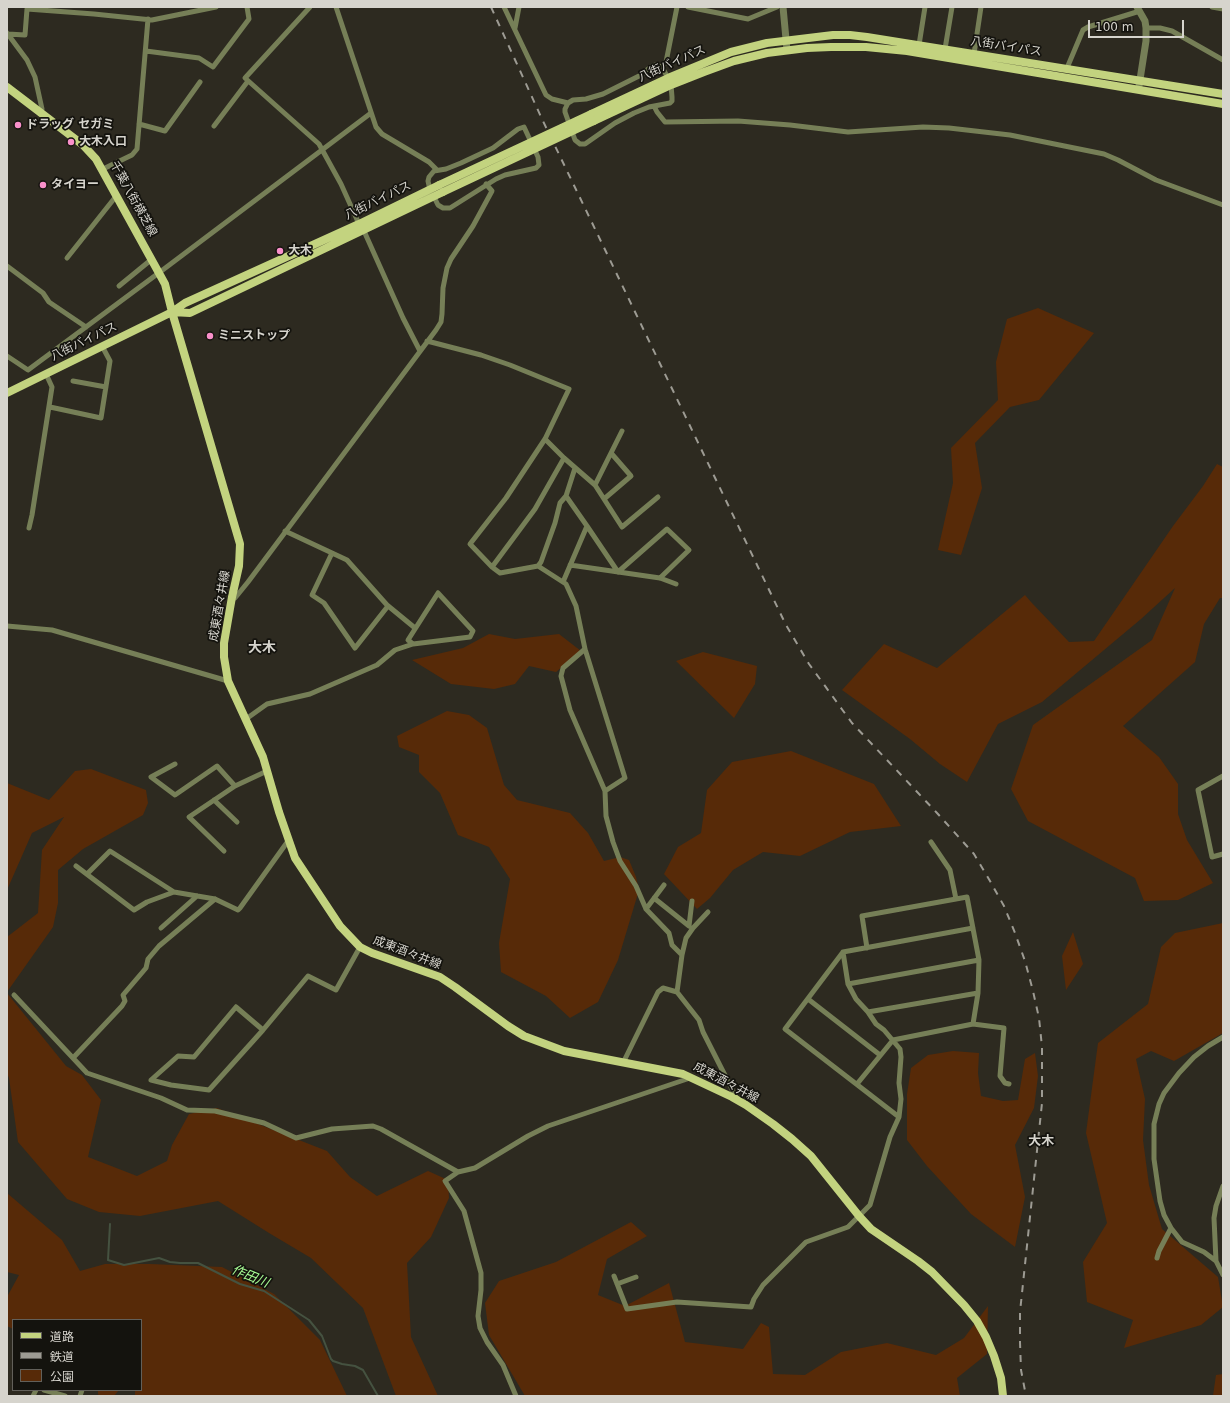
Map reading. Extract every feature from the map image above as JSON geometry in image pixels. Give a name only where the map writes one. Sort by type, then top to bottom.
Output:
[{"type":"main road","name":"八街バイパス","points":[[7,393],[172,312],[190,312],[361,227],[731,52],[767,43],[826,36],[850,35],[1067,68],[1223,94]]},
{"type":"main road","name":"八街バイパス","points":[[669,82],[704,72],[734,61],[767,53],[831,46],[866,47],[907,51],[1223,104]]},
{"type":"main road","name":"千葉八街横芝線","points":[[7,87],[83,145],[96,159],[160,272],[165,284],[172,312]]},
{"type":"main road","name":"成東酒々井線","points":[[172,312],[238,533],[240,554],[239,566],[224,643],[224,657],[228,681],[263,758],[288,841],[295,858],[348,936],[360,946],[372,953],[440,977],[508,1026],[541,1044],[564,1052],[683,1074],[738,1101],[792,1139],[811,1156],[870,1229],[932,1272],[964,1305],[977,1321],[986,1337],[994,1356],[1003,1396]]},
{"type":"street","points":[[8,33],[25,35],[27,10],[94,14],[152,20],[216,7]]},
{"type":"street","points":[[146,51],[199,58],[213,67],[249,19],[247,7]]},
{"type":"street","points":[[310,7],[245,78],[319,144],[341,184],[403,318],[420,351]]},
{"type":"street","points":[[336,7],[370,113],[376,127],[382,134],[430,162],[437,170]]},
{"type":"street","points":[[504,7],[546,95],[552,99],[568,103]]},
{"type":"street","points":[[515,28],[519,7]]},
{"type":"street","points":[[662,67],[666,62],[677,7]]},
{"type":"street","points":[[688,7],[748,19],[777,7]]},
{"type":"street","points":[[783,7],[787,50]]},
{"type":"street","points":[[919,45],[925,7]]},
{"type":"street","points":[[945,49],[952,7]]},
{"type":"street","points":[[974,54],[981,7]]},
{"type":"street","points":[[1212,7],[1223,9]]},
{"type":"street","points":[[1067,68],[1083,30],[1138,9],[1146,20],[1146,41],[1139,90]]},
{"type":"street","points":[[103,169],[135,153],[137,149],[148,19]]},
{"type":"street","points":[[1146,28],[1160,28],[1172,31],[1223,60]]},
{"type":"street","points":[[8,33],[27,60],[35,77],[42,109],[41,113]]},
{"type":"street","points":[[658,65],[662,67],[669,82],[672,101],[666,104],[644,108],[615,122],[588,143],[582,144],[575,140],[565,112],[568,103],[573,100],[586,99],[603,94],[641,75],[652,66],[658,65]]},
{"type":"street","points":[[214,126],[248,81]]},
{"type":"street","points":[[140,124],[165,131],[200,82]]},
{"type":"street","points":[[654,106],[665,122],[738,121],[848,132],[923,127],[949,128],[1010,135],[1104,154],[1156,180],[1223,205]]},
{"type":"street","points":[[7,356],[28,370],[370,113]]},
{"type":"street","points":[[524,127],[538,157],[539,165],[536,168],[505,175],[486,184],[450,208],[443,208],[438,205],[432,193],[428,181],[431,174],[437,170],[446,169],[460,164],[493,148],[518,129],[524,127]]},
{"type":"street","points":[[232,597],[235,598],[248,582],[441,322],[444,277],[451,259],[473,226],[492,191],[486,184]]},
{"type":"street","points":[[67,258],[117,194]]},
{"type":"street","points":[[119,286],[152,258]]},
{"type":"street","points":[[7,266],[43,293],[49,302],[86,327]]},
{"type":"street","points":[[427,341],[503,362],[569,389],[545,439],[506,498],[470,544],[492,567],[500,572],[538,566],[566,584],[576,606],[586,649],[624,778],[604,791]]},
{"type":"street","points":[[50,407],[101,418],[110,361],[102,346]]},
{"type":"street","points":[[29,528],[50,407],[52,387],[46,374]]},
{"type":"street","points":[[73,381],[106,387]]},
{"type":"street","points":[[595,485],[622,431]]},
{"type":"street","points":[[545,439],[595,485],[622,527],[658,497]]},
{"type":"street","points":[[604,499],[631,476],[611,453]]},
{"type":"street","points":[[492,567],[535,509],[564,458]]},
{"type":"street","points":[[538,566],[541,562],[555,523],[560,503],[566,496],[575,468]]},
{"type":"street","points":[[566,496],[618,572]]},
{"type":"street","points":[[563,582],[587,526]]},
{"type":"street","points":[[618,572],[667,529],[689,550],[660,578]]},
{"type":"street","points":[[285,531],[347,560],[388,606],[415,628]]},
{"type":"street","points":[[332,553],[312,595],[324,603],[355,648],[388,606]]},
{"type":"street","points":[[570,565],[660,578],[676,584]]},
{"type":"street","points":[[246,719],[267,704],[310,694],[377,665],[395,650],[413,644],[470,636],[473,631],[438,593],[408,640],[413,644]]},
{"type":"street","points":[[7,626],[52,630],[228,681]]},
{"type":"street","points":[[586,649],[563,668],[561,676],[570,710],[604,791],[606,816],[620,861],[636,886],[646,909],[669,933],[672,946],[682,954]]},
{"type":"street","points":[[175,764],[151,778],[175,795],[216,766],[235,786]]},
{"type":"street","points":[[224,851],[189,817],[235,786],[267,771]]},
{"type":"street","points":[[1223,776],[1198,790],[1212,858],[1223,854]]},
{"type":"street","points":[[214,800],[237,822]]},
{"type":"street","points":[[87,874],[110,851],[174,892],[215,899],[238,910],[288,841]]},
{"type":"street","points":[[931,842],[950,870],[956,899]]},
{"type":"street","points":[[76,866],[134,910],[147,902],[174,892]]},
{"type":"street","points":[[646,909],[664,885]]},
{"type":"street","points":[[161,928],[197,896]]},
{"type":"street","points":[[866,948],[862,916],[967,897],[979,960],[978,993],[973,1024]]},
{"type":"street","points":[[654,898],[689,926],[692,901]]},
{"type":"street","points":[[73,1058],[122,1006],[125,1002],[123,994],[146,968],[148,959],[159,946],[215,899]]},
{"type":"street","points":[[678,992],[682,954],[686,938],[708,912]]},
{"type":"street","points":[[899,1117],[785,1029],[843,952],[973,928]]},
{"type":"street","points":[[263,1030],[236,1007],[194,1057],[178,1056],[151,1080],[171,1085],[209,1090],[263,1030],[308,976],[336,990],[360,946]]},
{"type":"street","points":[[614,1276],[627,1309],[677,1302],[751,1307],[763,1285],[806,1242],[848,1227],[870,1205],[890,1137],[899,1117],[901,1099],[899,1083],[901,1057],[900,1049],[884,1030],[876,1024],[868,1012],[856,999],[848,984],[843,952]]},
{"type":"street","points":[[848,984],[979,960]]},
{"type":"street","points":[[623,1063],[658,992],[663,988],[678,992],[699,1020],[703,1032],[738,1101]]},
{"type":"street","points":[[868,1012],[978,993]]},
{"type":"street","points":[[14,995],[86,1073],[161,1098],[187,1110],[215,1111],[264,1123],[296,1138],[332,1129],[377,1127],[458,1172]]},
{"type":"street","points":[[808,999],[880,1055]]},
{"type":"street","points":[[857,1084],[893,1040],[973,1024],[1004,1028],[1000,1076],[1009,1084]]},
{"type":"street","points":[[1216,1261],[1204,1252],[1182,1242],[1171,1228],[1164,1215],[1160,1201],[1154,1159],[1154,1124],[1164,1093],[1179,1073],[1194,1057],[1223,1037]]},
{"type":"street","points":[[516,1396],[503,1365],[480,1328],[478,1316],[481,1273],[464,1211],[445,1181],[458,1172],[475,1168],[528,1136],[548,1126],[690,1077]]},
{"type":"street","points":[[1223,1186],[1216,1206],[1214,1218],[1216,1261],[1223,1275]]},
{"type":"street","points":[[1157,1258],[1159,1250],[1171,1228]]},
{"type":"street","points":[[617,1284],[636,1277]]},
{"type":"street","points":[[48,1391],[65,1396]]},
{"type":"green space","points":[[1038,308],[1094,333],[1039,400],[1010,407],[975,443],[982,488],[961,555],[938,550],[953,483],[951,448],[998,400],[996,362],[1007,319]]},
{"type":"green space","points":[[1217,464],[1223,467],[1223,598],[1220,598],[1204,624],[1195,662],[1123,726],[1159,757],[1178,784],[1178,814],[1187,840],[1213,883],[1178,900],[1144,901],[1135,878],[1028,821],[1011,789],[1033,725],[1152,640],[1175,588],[1141,619],[1042,702],[998,724],[967,782],[940,764],[910,739],[842,690],[884,644],[937,668],[1025,595],[1069,642],[1094,641]]},
{"type":"green space","points":[[489,634],[515,639],[559,634],[581,651],[556,672],[529,666],[515,684],[494,689],[451,684],[412,660],[463,648]]},
{"type":"green space","points":[[703,652],[757,666],[755,684],[734,718],[676,661]]},
{"type":"green space","points":[[447,711],[469,715],[487,728],[504,785],[517,800],[570,813],[588,833],[604,861],[620,857],[629,860],[636,877],[639,890],[618,960],[598,1002],[570,1018],[546,996],[501,972],[499,943],[510,879],[489,847],[458,835],[440,793],[419,772],[419,755],[399,747],[397,736]]},
{"type":"green space","points":[[791,751],[874,784],[901,826],[850,832],[800,856],[763,852],[733,870],[710,898],[697,909],[664,874],[678,847],[701,833],[707,790],[732,762]]},
{"type":"green space","points":[[91,769],[146,790],[148,803],[143,815],[83,849],[58,870],[58,903],[53,927],[7,992],[7,937],[38,913],[42,850],[64,817],[32,833],[7,890],[7,783],[49,800],[75,771]]},
{"type":"green space","points":[[1223,923],[1223,1033],[1174,1061],[1151,1051],[1136,1059],[1145,1099],[1143,1140],[1149,1185],[1162,1229],[1218,1277],[1223,1307],[1201,1325],[1124,1348],[1133,1320],[1087,1302],[1083,1262],[1107,1223],[1086,1133],[1098,1043],[1148,1004],[1161,947],[1175,933]]},
{"type":"green space","points":[[1073,932],[1083,964],[1066,990],[1062,956]]},
{"type":"green space","points":[[7,993],[66,1066],[82,1075],[101,1100],[88,1157],[137,1176],[167,1161],[172,1145],[189,1114],[217,1108],[327,1151],[350,1177],[377,1196],[428,1171],[448,1180],[449,1198],[431,1237],[407,1263],[411,1337],[438,1396],[396,1396],[363,1308],[311,1258],[218,1201],[140,1216],[99,1212],[67,1199],[18,1142],[7,1073]]},
{"type":"green space","points":[[953,1051],[979,1053],[978,1073],[981,1096],[1003,1101],[1018,1100],[1025,1059],[1035,1053],[1038,1076],[1034,1108],[1015,1145],[1025,1197],[1015,1247],[971,1214],[927,1166],[907,1140],[907,1094],[911,1068],[928,1055]]},
{"type":"green space","points":[[7,1193],[62,1240],[80,1271],[105,1264],[222,1267],[274,1294],[320,1340],[347,1396],[135,1396],[135,1391],[142,1391],[142,1319],[12,1319],[12,1328],[7,1326],[7,1297],[19,1275],[7,1272]]},
{"type":"green space","points":[[631,1222],[647,1236],[607,1259],[598,1295],[625,1306],[669,1283],[685,1342],[743,1349],[761,1323],[769,1327],[773,1374],[805,1375],[841,1352],[887,1343],[936,1355],[964,1338],[988,1306],[987,1354],[957,1378],[960,1396],[525,1396],[489,1335],[485,1303],[499,1281],[556,1262]]},
{"type":"green space","points":[[1223,1374],[1223,1396],[1213,1396],[1216,1375]]},
{"type":"green space","points":[[98,1391],[118,1391],[114,1396],[99,1396]]},
{"type":"waterway","name":"作田川","points":[[110,1224],[108,1260],[124,1265],[159,1258],[170,1262],[198,1263],[240,1284],[264,1291],[309,1320],[322,1336],[331,1359],[333,1361],[355,1366],[363,1370],[378,1396]]},
{"type":"railway","points":[[491,7],[542,119],[786,625],[809,664],[852,723],[974,854],[1004,906],[1015,933],[1025,961],[1033,991],[1039,1018],[1042,1047],[1042,1103],[1020,1312],[1021,1370],[1026,1396]]},
{"type":"place","name":"ドラッグ セガミ","points":[[18,125]]},
{"type":"place","name":"大木入口","points":[[71,142]]},
{"type":"place","name":"タイヨー","points":[[43,185]]},
{"type":"place","name":"大木","points":[[280,251]]},
{"type":"place","name":"ミニストップ","points":[[210,336]]},
{"type":"district","name":"大木","points":[[262,648]]},
{"type":"district","name":"大木","points":[[1041,1142]]}]
